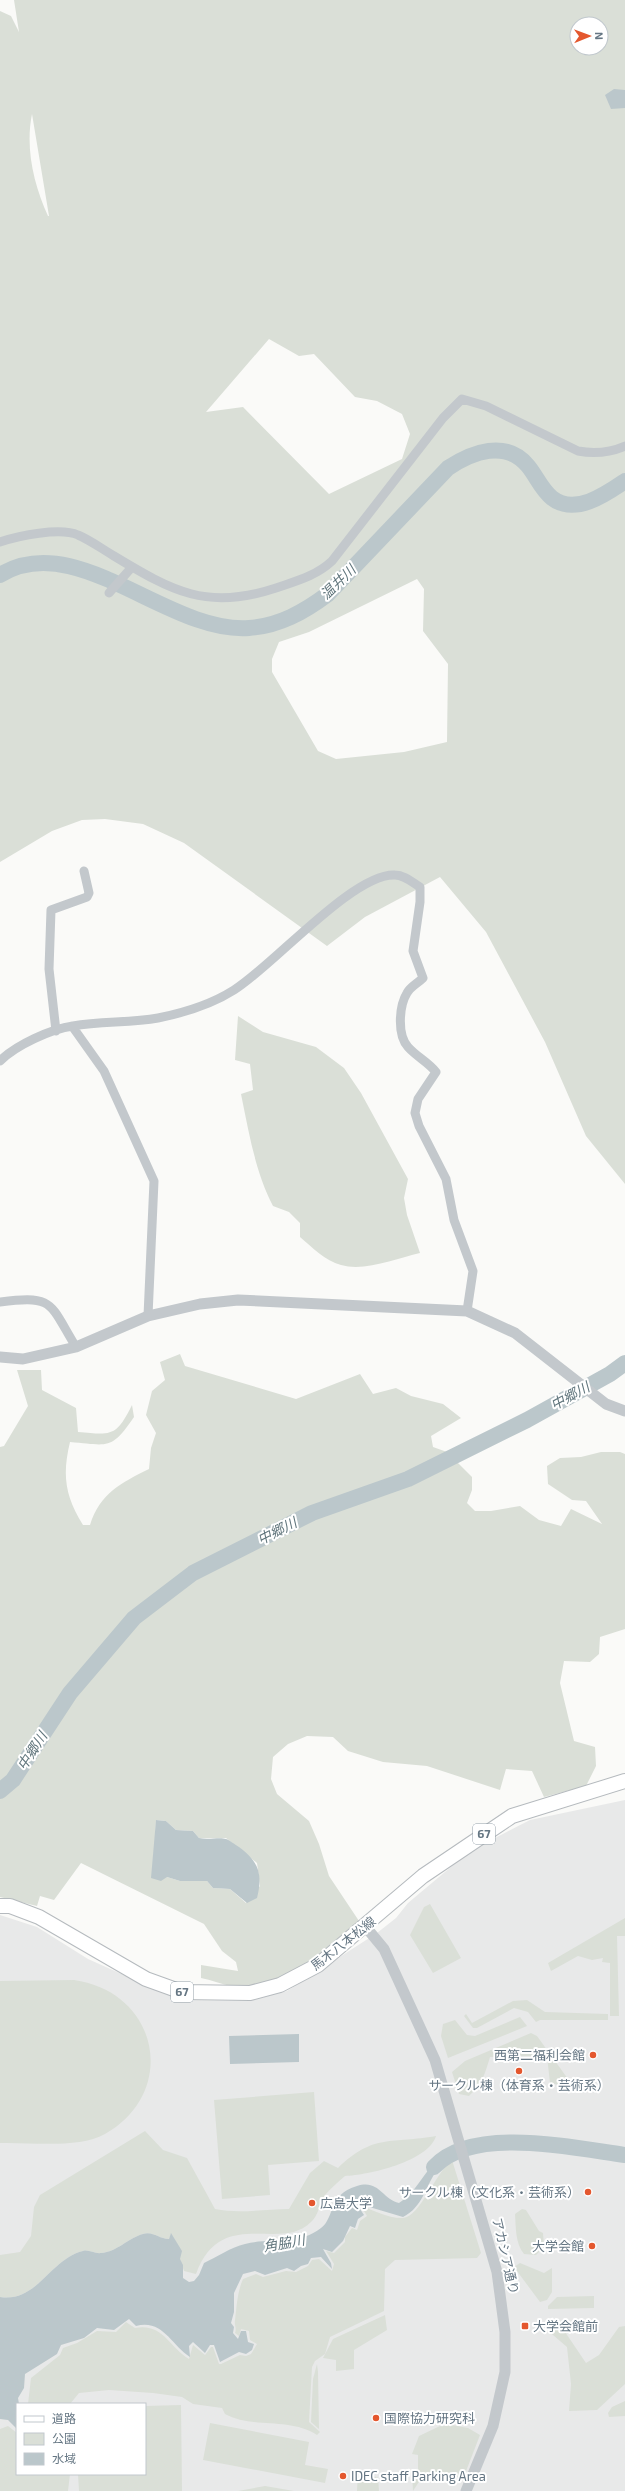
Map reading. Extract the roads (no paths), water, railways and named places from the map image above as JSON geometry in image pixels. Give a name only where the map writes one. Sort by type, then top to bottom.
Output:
[{"type":"main road","name":"馬木八本松線","points":[[0,1906],[10,1906],[39,1917],[146,1979],[182,1992],[250,1993],[280,1985],[318,1965],[423,1876],[512,1816],[625,1780]]},
{"type":"street","points":[[0,542],[39,534],[77,534],[130,568],[178,592],[215,599],[235,599],[258,594],[321,572],[332,561],[443,418],[462,399],[486,406],[578,451],[593,454],[612,451],[625,446]]},
{"type":"street","points":[[108,593],[130,568]]},
{"type":"street","points":[[56,1032],[50,969],[51,910],[87,897],[89,893],[84,871]]},
{"type":"street","points":[[0,1061],[12,1049],[72,1026],[158,1018],[212,1002],[234,990],[261,971],[320,917],[367,884],[383,876],[396,875],[420,887],[420,902],[413,951],[423,978],[407,992],[403,1002],[401,1018],[403,1038],[408,1047],[429,1063],[436,1072],[418,1099],[415,1113],[419,1126],[446,1178],[454,1220],[473,1271],[467,1310]]},
{"type":"street","points":[[72,1026],[104,1071],[154,1181],[148,1316]]},
{"type":"street","points":[[0,1302],[26,1299],[42,1300],[51,1306],[76,1347]]},
{"type":"street","points":[[0,1358],[22,1359],[76,1347],[148,1316],[200,1304],[238,1300],[467,1310],[515,1333],[606,1404],[625,1412]]},
{"type":"street","name":"アカシア通り","points":[[365,1926],[384,1949],[435,2060],[494,2256],[505,2332],[505,2372],[493,2426],[466,2491]]},
{"type":"water","points":[[614,89],[625,90],[625,108],[611,109],[605,95]]},
{"type":"water","points":[[156,1820],[166,1821],[176,1830],[193,1831],[199,1838],[226,1839],[239,1847],[251,1858],[258,1869],[260,1882],[257,1898],[247,1903],[230,1889],[213,1888],[207,1881],[180,1881],[167,1877],[161,1881],[151,1878]]},
{"type":"water","points":[[299,2034],[299,2062],[230,2064],[229,2036]]},
{"type":"water","points":[[449,2151],[450,2157],[437,2170],[415,2208],[403,2217],[356,2203],[364,2215],[358,2219],[355,2228],[350,2226],[343,2241],[332,2252],[323,2249],[331,2263],[332,2269],[321,2257],[311,2258],[308,2264],[301,2266],[294,2271],[287,2268],[265,2275],[255,2271],[243,2274],[234,2293],[234,2312],[231,2323],[234,2327],[233,2333],[238,2339],[241,2331],[246,2331],[248,2342],[254,2344],[252,2350],[246,2354],[239,2352],[220,2362],[214,2345],[210,2345],[205,2353],[193,2342],[189,2346],[190,2357],[160,2330],[153,2326],[136,2326],[129,2319],[114,2330],[97,2328],[84,2338],[61,2345],[57,2354],[25,2374],[24,2388],[18,2398],[19,2403],[16,2403],[16,2428],[8,2420],[0,2419],[0,2297],[13,2297],[24,2293],[34,2287],[61,2262],[71,2256],[85,2251],[99,2253],[107,2252],[147,2233],[169,2239],[171,2233],[182,2251],[180,2259],[183,2265],[183,2278],[189,2282],[194,2281],[199,2275],[204,2263],[235,2247],[255,2242],[294,2239],[312,2234],[325,2224],[333,2206],[341,2195],[357,2186],[370,2185],[375,2187],[388,2198],[399,2203],[413,2191],[428,2170]]},
{"type":"waterway","name":"温井川","points":[[0,575],[29,564],[60,564],[91,573],[123,586],[187,616],[218,626],[249,628],[260,627],[291,617],[310,607],[328,594],[448,468],[468,457],[489,451],[510,453],[519,458],[528,466],[545,491],[552,498],[561,503],[570,505],[580,504],[600,497],[625,481]]},
{"type":"waterway","name":"中郷川","points":[[0,1791],[13,1780],[70,1693],[134,1618],[193,1573],[312,1513],[408,1479],[527,1420],[610,1374],[625,1363]]},
{"type":"waterway","name":"角脇川","points":[[434,2167],[451,2154],[473,2146],[498,2143],[552,2145],[625,2155]]},
{"type":"place","name":"西第二福利会館","points":[[593,2055]]},
{"type":"place","name":"サークル棟（体育系・芸術系）","points":[[519,2071]]},
{"type":"place","name":"サークル棟（文化系・芸術系）","points":[[588,2192]]},
{"type":"place","name":"広島大学","points":[[312,2203]]},
{"type":"place","name":"大学会館","points":[[592,2246]]},
{"type":"place","name":"大学会館前","points":[[525,2326]]},
{"type":"place","name":"国際協力研究科","points":[[376,2418]]},
{"type":"place","name":"IDEC staff Parking Area","points":[[343,2476]]}]
